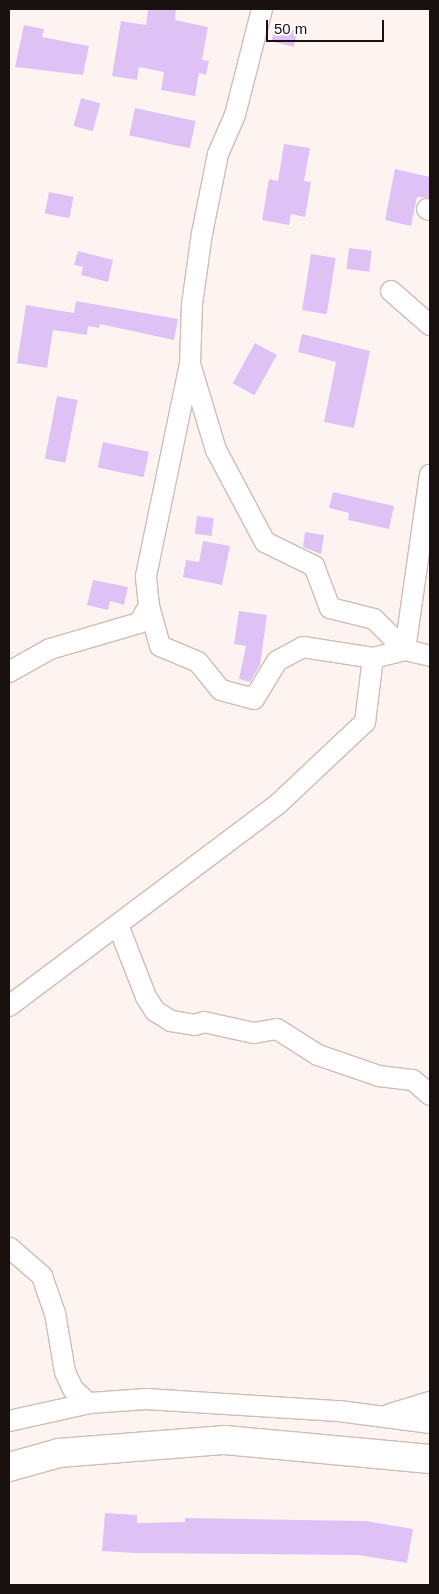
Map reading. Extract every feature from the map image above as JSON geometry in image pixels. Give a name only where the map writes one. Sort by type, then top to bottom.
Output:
[{"type":"highway","points":[[9,1467],[59,1453],[225,1440],[430,1459]]},
{"type":"street","points":[[262,9],[235,115],[218,154],[202,233],[192,304],[190,364],[146,576],[149,606],[160,646],[198,662],[221,690],[254,699],[277,661],[303,647],[373,658],[405,650],[430,656]]},
{"type":"street","points":[[391,291],[430,325]]},
{"type":"street","points":[[190,364],[216,450],[265,542],[314,566],[330,608],[374,619],[405,650]]},
{"type":"street","points":[[405,650],[430,475]]},
{"type":"street","points":[[9,672],[50,649],[139,623],[149,606]]},
{"type":"street","points":[[9,1006],[278,804],[365,722],[373,658]]},
{"type":"street","points":[[118,924],[146,997],[156,1011],[171,1021],[195,1025],[204,1022],[247,1032],[277,1029],[318,1055],[378,1076],[412,1080],[430,1095]]},
{"type":"street","points":[[10,1248],[42,1276],[55,1313],[65,1372],[88,1403]]},
{"type":"street","points":[[9,1421],[88,1403],[146,1400],[383,1416],[430,1423]]},
{"type":"street","points":[[383,1416],[430,1402]]},
{"type":"building","points":[[148,9],[176,9],[175,20],[208,27],[202,60],[209,61],[206,75],[199,73],[195,96],[161,90],[164,72],[139,67],[137,80],[112,76],[121,21],[146,25]]},
{"type":"building","points":[[24,25],[44,29],[42,37],[89,46],[83,75],[15,67]]},
{"type":"building","points":[[275,26],[297,31],[294,47],[271,42]]},
{"type":"building","points":[[81,98],[100,103],[93,131],[73,126]]},
{"type":"building","points":[[135,108],[196,121],[190,148],[129,135]]},
{"type":"building","points":[[284,144],[310,148],[304,181],[311,182],[305,217],[291,214],[289,225],[262,220],[269,179],[278,181]]},
{"type":"building","points":[[395,169],[430,177],[430,198],[417,197],[411,226],[385,220]]},
{"type":"building","points":[[49,192],[74,197],[69,218],[45,214]]},
{"type":"building","points":[[349,248],[372,251],[369,272],[346,269]]},
{"type":"building","points":[[78,251],[113,260],[108,282],[81,275],[83,267],[74,265]]},
{"type":"building","points":[[311,254],[336,258],[327,314],[302,310]]},
{"type":"building","points":[[76,301],[178,319],[174,340],[100,324],[99,328],[88,326],[87,335],[53,330],[47,368],[17,363],[26,305],[74,313]]},
{"type":"building","points":[[302,334],[370,351],[354,428],[324,422],[336,362],[298,352]]},
{"type":"building","points":[[255,343],[277,355],[255,395],[233,383]]},
{"type":"building","points":[[57,396],[78,400],[65,463],[45,459]]},
{"type":"building","points":[[103,442],[149,452],[144,477],[98,467]]},
{"type":"building","points":[[333,492],[394,506],[389,529],[348,520],[349,513],[329,508]]},
{"type":"building","points":[[197,516],[214,518],[212,536],[195,534]]},
{"type":"building","points":[[305,532],[324,535],[321,554],[303,547]]},
{"type":"building","points":[[203,541],[230,546],[222,585],[183,577],[186,560],[199,562]]},
{"type":"building","points":[[93,580],[128,587],[124,605],[110,601],[108,610],[87,605]]},
{"type":"building","points":[[239,611],[267,615],[260,665],[250,682],[239,679],[246,646],[234,644]]},
{"type":"building","points":[[105,1513],[137,1515],[137,1523],[185,1522],[185,1518],[366,1521],[413,1529],[407,1563],[359,1555],[135,1553],[102,1551]]}]
